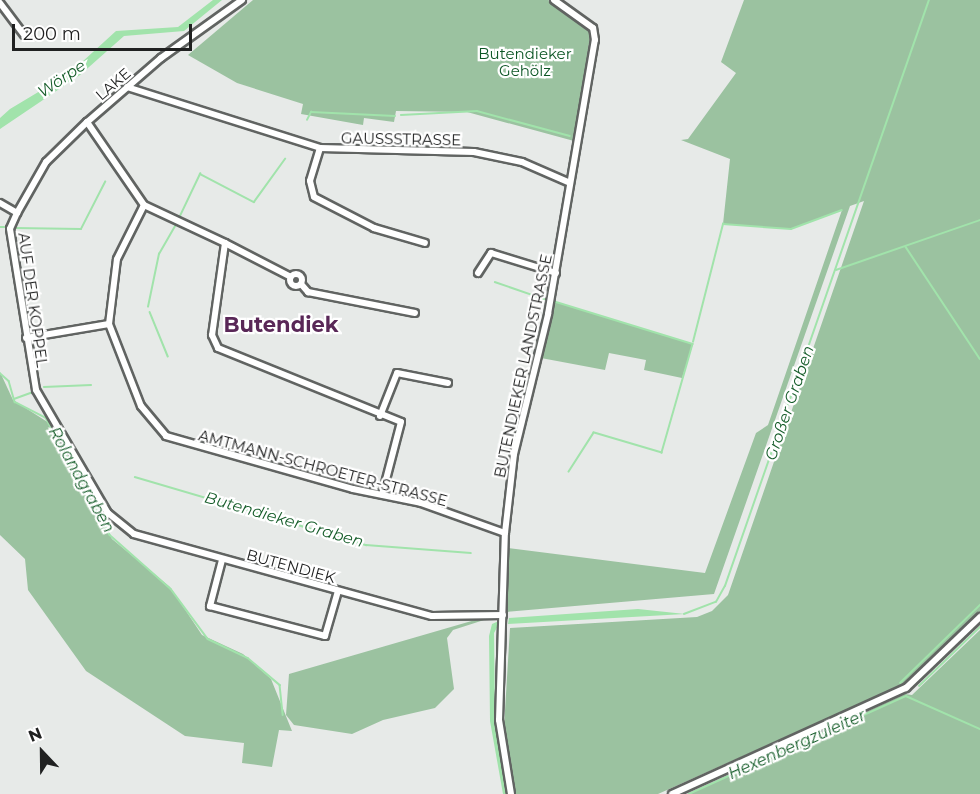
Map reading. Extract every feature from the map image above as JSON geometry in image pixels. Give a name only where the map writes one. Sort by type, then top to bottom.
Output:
[{"type":"street","name":"LAKE","points":[[87,122],[128,87],[242,0]]},
{"type":"street","name":"BUTENDIEKER LANDSTRASSE","points":[[511,794],[499,720],[505,533],[513,454],[556,273],[595,40],[593,28],[554,0]]},
{"type":"street","points":[[0,3],[24,35]]},
{"type":"street","name":"GAUSSSTRASSE","points":[[128,87],[320,148],[474,152],[522,162],[570,183]]},
{"type":"street","points":[[87,122],[144,205],[291,277],[292,285],[301,284],[308,292],[415,313]]},
{"type":"street","name":"AUF DER KOPPEL","points":[[87,122],[46,162],[10,229],[36,390],[94,492]]},
{"type":"street","points":[[320,148],[310,181],[314,197],[374,228],[425,243]]},
{"type":"street","points":[[0,203],[17,213]]},
{"type":"street","points":[[26,338],[109,324],[117,259],[144,205]]},
{"type":"street","points":[[225,243],[212,335],[218,348],[381,416],[401,422],[382,495]]},
{"type":"street","points":[[478,273],[491,253],[556,273]]},
{"type":"street","name":"AMTMANN-SCHROETER-STRASSE","points":[[109,324],[141,406],[166,436],[382,495],[505,533]]},
{"type":"street","points":[[381,416],[397,373],[448,383]]},
{"type":"street","name":"BUTENDIEK","points":[[94,492],[108,513],[134,534],[432,616],[503,615]]},
{"type":"street","points":[[222,560],[210,606],[325,636],[338,591]]},
{"type":"street","points":[[672,794],[906,688],[980,617]]},
{"type":"green space","name":"Butendieker Gehölz","points":[[253,0],[548,0],[591,30],[574,141],[467,112],[396,111],[394,122],[364,118],[363,125],[301,114],[303,104],[237,83],[188,55]]},
{"type":"green space","points":[[744,0],[980,0],[980,611],[902,685],[658,794],[515,794],[504,727],[510,628],[697,617],[712,611],[728,595],[864,201],[850,206],[714,594],[506,612],[508,548],[705,573],[756,433],[768,425],[842,210],[791,229],[723,224],[730,159],[681,140],[688,139],[736,73],[721,62]]},
{"type":"green space","points":[[553,301],[693,344],[682,378],[644,370],[646,360],[609,353],[605,370],[541,358]]},
{"type":"green space","points":[[0,372],[13,400],[49,423],[112,539],[170,587],[202,635],[243,654],[271,679],[292,731],[279,730],[272,767],[242,763],[244,743],[185,736],[86,671],[28,590],[25,559],[0,535]]},
{"type":"green space","points":[[475,620],[484,620],[453,630],[447,638],[454,689],[435,708],[383,720],[352,734],[294,725],[286,715],[289,674]]},
{"type":"green space","points":[[980,630],[980,794],[687,794],[905,694],[912,695]]},
{"type":"water","name":"Wörpe","points":[[213,0],[222,0],[184,31],[124,36],[80,75],[0,129],[0,118],[10,109],[70,73],[116,31],[178,27]]},
{"type":"water","points":[[638,609],[685,614],[508,624],[509,618]]},
{"type":"water","points":[[501,620],[494,633],[495,718],[507,794],[503,794],[490,721],[489,636],[492,624]]},
{"type":"waterway","name":"Großer Graben","points":[[684,614],[716,602],[725,586],[929,0]]},
{"type":"waterway","points":[[401,115],[477,111],[570,136]]},
{"type":"waterway","points":[[307,120],[311,112],[395,116]]},
{"type":"waterway","points":[[180,216],[200,174],[254,202],[285,159]]},
{"type":"waterway","points":[[15,228],[81,229],[105,182]]},
{"type":"waterway","points":[[693,342],[723,224],[791,229],[842,210]]},
{"type":"waterway","points":[[836,270],[980,220]]},
{"type":"waterway","points":[[148,307],[159,254],[176,225]]},
{"type":"waterway","points":[[0,227],[5,227]]},
{"type":"waterway","points":[[906,247],[980,359]]},
{"type":"waterway","points":[[495,282],[547,300]]},
{"type":"waterway","points":[[553,301],[693,344],[662,453],[594,433],[569,472]]},
{"type":"waterway","points":[[150,312],[168,356]]},
{"type":"waterway","name":"Rolandgraben","points":[[0,373],[9,381],[15,402],[46,418],[110,535],[171,589],[208,639],[248,658],[280,685],[283,715]]},
{"type":"waterway","points":[[44,387],[91,385]]},
{"type":"waterway","points":[[14,399],[33,392]]},
{"type":"waterway","name":"Butendieker Graben","points":[[135,477],[366,545],[471,553]]},
{"type":"waterway","points":[[900,683],[980,605]]},
{"type":"waterway","name":"Hexenbergzuleiter","points":[[919,686],[980,627]]},
{"type":"waterway","name":"Hexenbergzuleiter","points":[[689,794],[906,696],[980,729]]},
{"type":"district","name":"Butendiek","points":[[281,325]]}]
